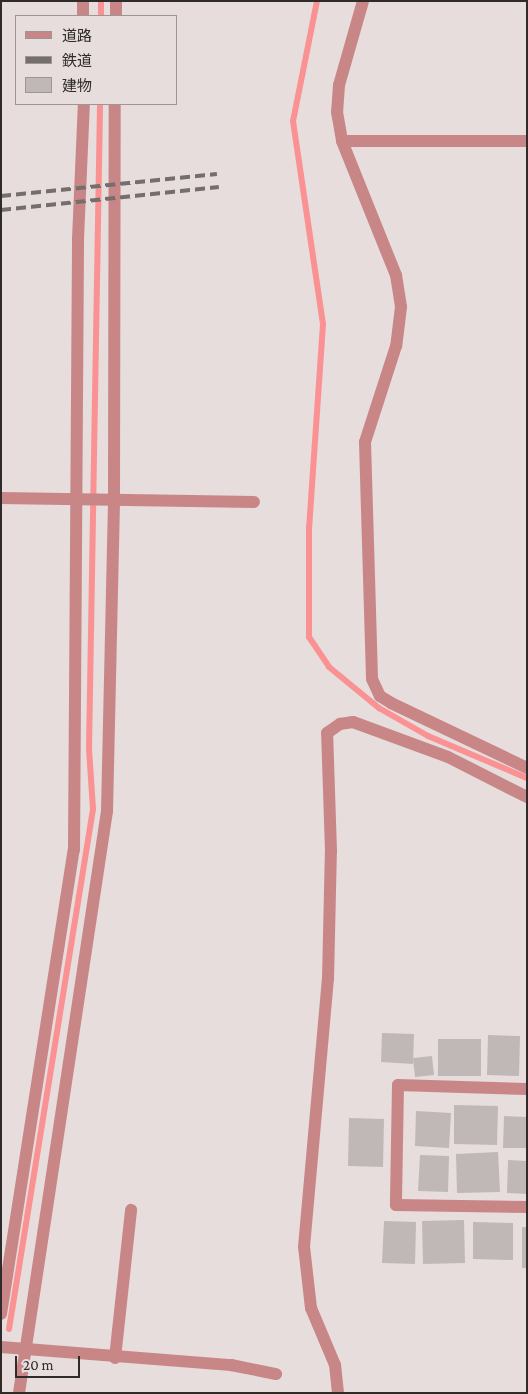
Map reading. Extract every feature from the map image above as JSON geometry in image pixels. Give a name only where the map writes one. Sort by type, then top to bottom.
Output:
[{"type":"street","points":[[83,1],[83,15]]},
{"type":"street","points":[[116,1],[116,15]]},
{"type":"street","points":[[363,1],[339,85],[337,112],[342,141],[396,275],[401,307],[396,346],[365,442],[372,679],[380,696],[391,703],[527,768]]},
{"type":"street","points":[[1,1314],[74,850],[78,499],[78,239],[84,105]]},
{"type":"street","points":[[20,1393],[107,811],[115,105]]},
{"type":"street","points":[[342,141],[527,141]]},
{"type":"street","points":[[1,498],[254,502]]},
{"type":"street","points":[[338,1393],[335,1365],[311,1308],[304,1247],[328,979],[331,851],[326,734],[340,724],[353,722],[448,757],[527,797]]},
{"type":"street","points":[[527,1088],[398,1085],[396,1204],[527,1207]]},
{"type":"street","points":[[115,1358],[131,1210]]},
{"type":"street","points":[[1,1346],[26,1351],[115,1358],[231,1364],[276,1374]]},
{"type":"building","points":[[382,1033],[414,1034],[413,1064],[381,1062]]},
{"type":"building","points":[[488,1035],[520,1036],[519,1076],[487,1075]]},
{"type":"building","points":[[438,1039],[481,1039],[481,1076],[438,1076]]},
{"type":"building","points":[[432,1056],[434,1075],[415,1077],[413,1058]]},
{"type":"building","points":[[454,1105],[498,1106],[497,1145],[454,1144]]},
{"type":"building","points":[[416,1111],[451,1113],[449,1148],[415,1146]]},
{"type":"building","points":[[504,1116],[527,1117],[527,1148],[503,1148]]},
{"type":"building","points":[[349,1118],[384,1119],[383,1167],[348,1166]]},
{"type":"building","points":[[498,1152],[500,1192],[457,1193],[456,1154]]},
{"type":"building","points":[[420,1155],[449,1156],[448,1192],[418,1191]]},
{"type":"building","points":[[508,1160],[527,1161],[527,1194],[507,1193]]},
{"type":"building","points":[[464,1220],[465,1263],[423,1264],[422,1221]]},
{"type":"building","points":[[384,1221],[416,1222],[415,1264],[382,1263]]},
{"type":"building","points":[[473,1222],[513,1223],[513,1260],[473,1259]]},
{"type":"building","points":[[522,1227],[527,1227],[527,1268],[522,1268]]},
{"type":"waterway","points":[[101,1],[101,15]]},
{"type":"waterway","points":[[317,1],[293,121],[323,324],[309,527],[309,637],[329,667],[379,708],[428,736],[527,778]]},
{"type":"waterway","points":[[9,1329],[93,809],[89,749],[100,105]]},
{"type":"railway","points":[[1,196],[217,174]]},
{"type":"railway","points":[[1,210],[219,187]]}]
